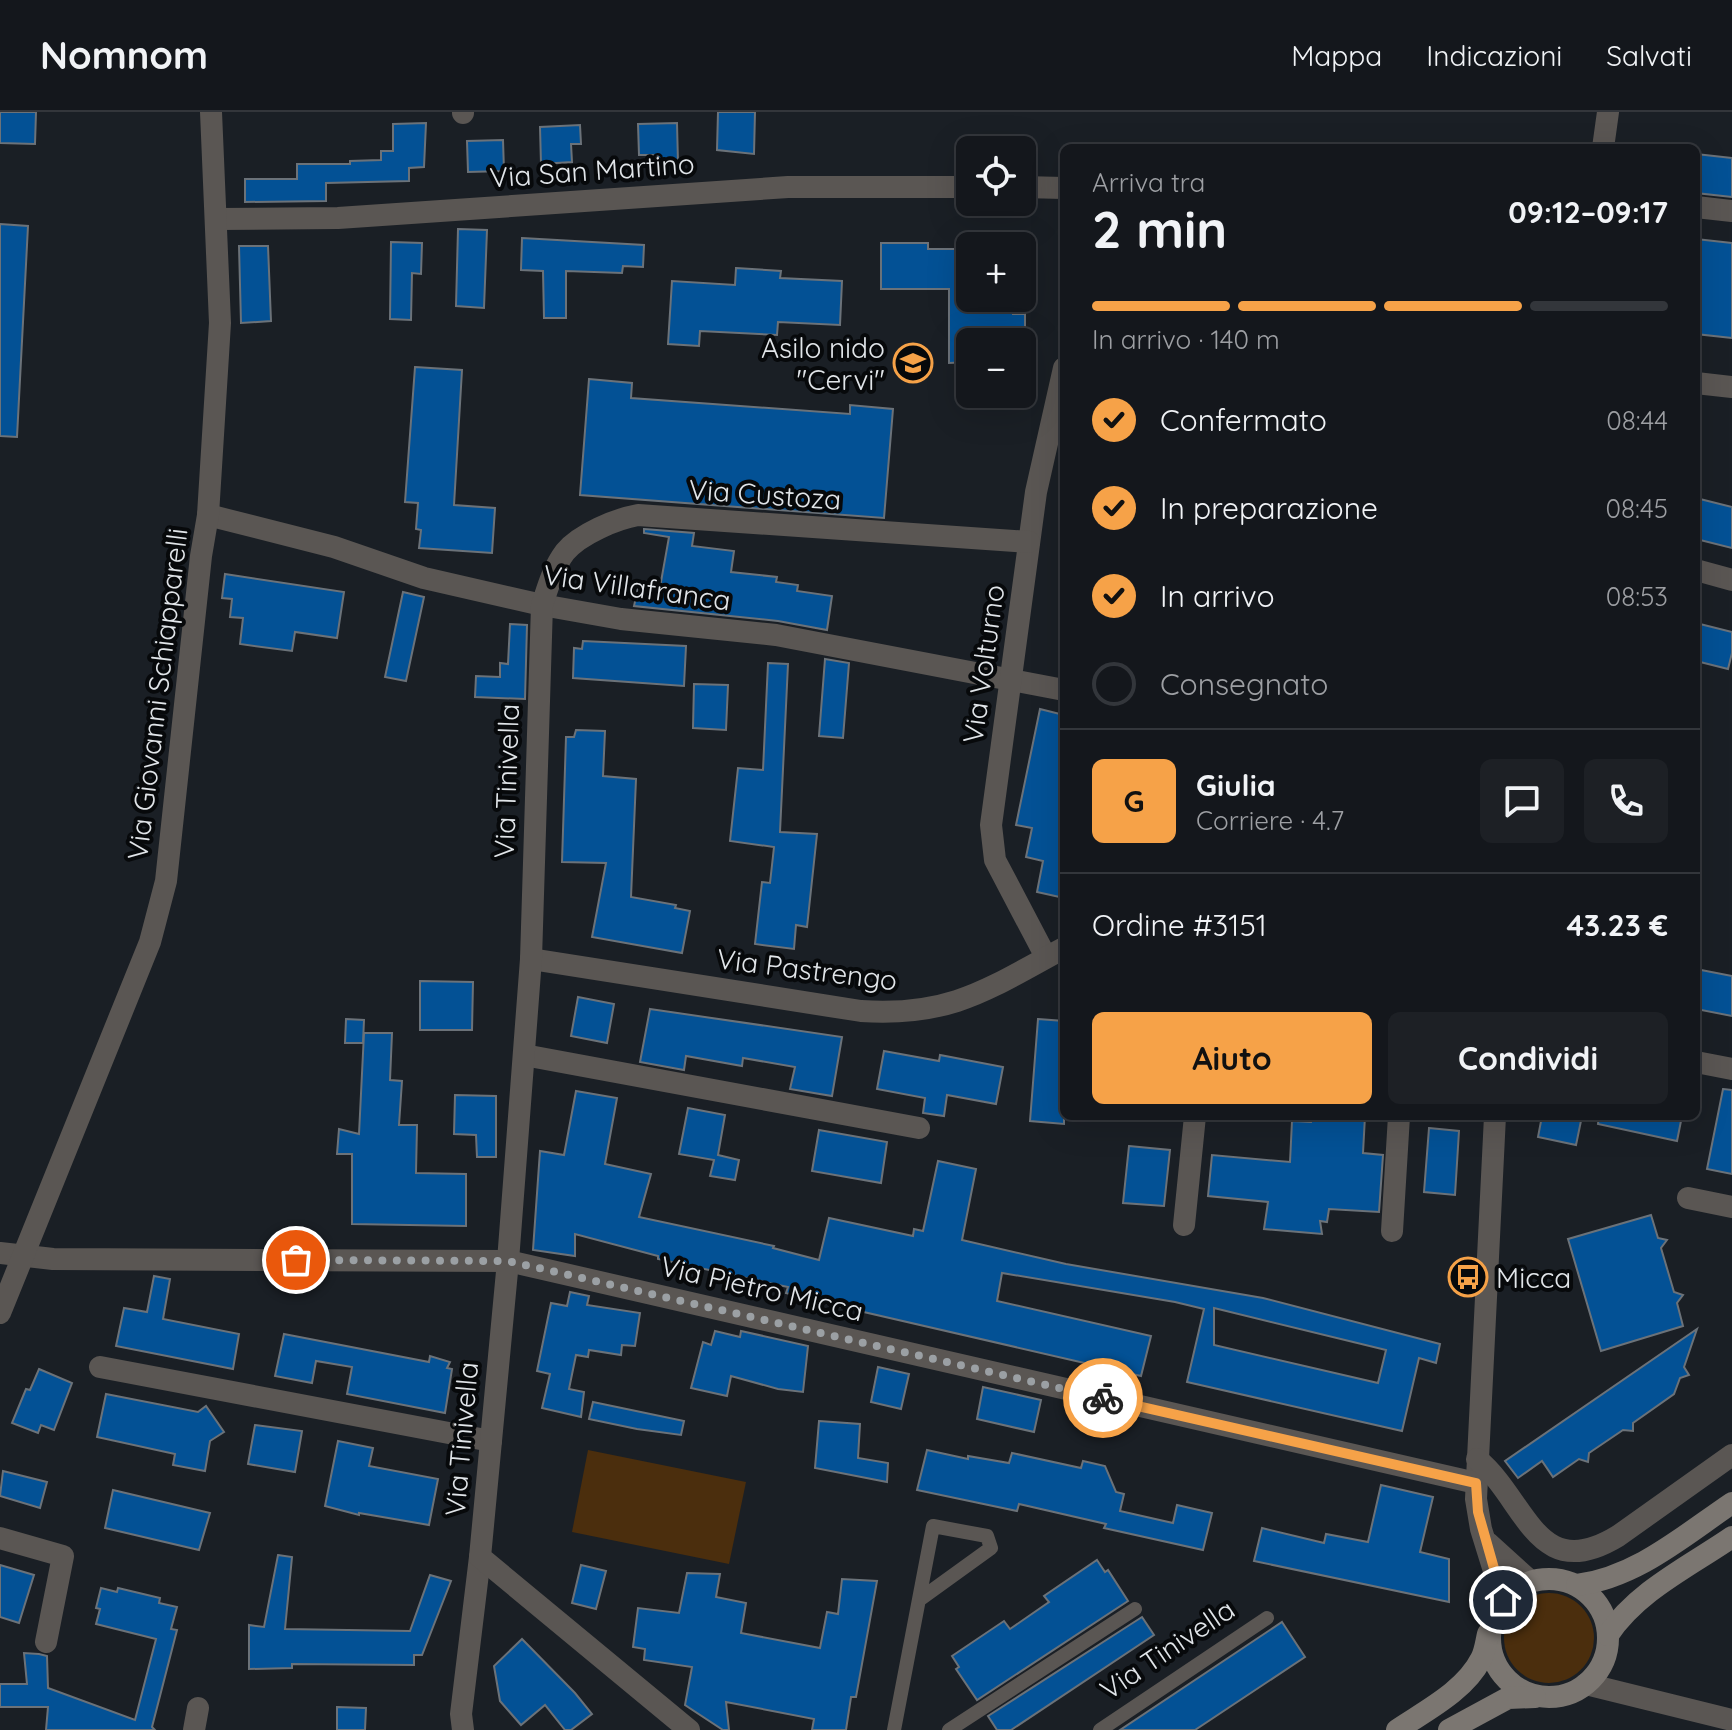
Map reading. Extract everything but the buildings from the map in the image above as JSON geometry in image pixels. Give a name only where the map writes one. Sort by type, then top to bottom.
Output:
[{"type":"main road","points":[[1577,1585],[1598,1582],[1638,1567],[1732,1503]]},
{"type":"main road","points":[[1608,1635],[1621,1616],[1637,1601],[1732,1537]]},
{"type":"main road","points":[[1397,1730],[1465,1680],[1481,1659],[1494,1613],[1503,1600],[1530,1581],[1546,1578],[1562,1580],[1577,1585],[1593,1598],[1604,1615],[1608,1635],[1603,1662],[1586,1684],[1571,1693],[1554,1697],[1508,1698],[1449,1730]]},
{"type":"main road","points":[[1490,1629],[1489,1647],[1505,1679],[1519,1690],[1536,1696]]},
{"type":"street","name":"Via Giovanni Schiapparelli","points":[[0,1313],[141,965],[166,881],[208,515],[220,323],[218,219],[211,112]]},
{"type":"street","points":[[1604,144],[1608,112]]},
{"type":"street","name":"Via San Martino","points":[[218,219],[338,218],[788,187],[956,187]]},
{"type":"street","points":[[1036,187],[1060,188]]},
{"type":"street","points":[[1700,207],[1732,211]]},
{"type":"street","points":[[1700,383],[1732,387]]},
{"type":"street","name":"Via Volturno","points":[[1055,952],[995,860],[991,825],[1036,492],[1060,386]]},
{"type":"street","name":"Via Villafranca","points":[[208,515],[334,547],[437,582],[542,605],[621,619],[776,635],[1060,689]]},
{"type":"street","name":"Via Custoza","points":[[542,605],[559,561],[568,548],[625,517],[638,515],[1029,542]]},
{"type":"street","points":[[1700,571],[1732,580]]},
{"type":"street","name":"Via Tinivella","points":[[542,605],[531,959],[508,1261],[480,1557],[689,1730]]},
{"type":"street","name":"Via Pastrengo","points":[[531,959],[861,1011],[909,1013],[962,1001],[1055,952]]},
{"type":"street","points":[[524,1055],[919,1128]]},
{"type":"street","points":[[1700,1063],[1732,1069]]},
{"type":"street","points":[[1184,1225],[1195,1120]]},
{"type":"street","points":[[1392,1231],[1399,1120]]},
{"type":"street","points":[[1495,1120],[1476,1483],[1478,1512],[1503,1600]]},
{"type":"street","points":[[1688,1198],[1732,1207]]},
{"type":"street","name":"Via Pietro Micca","points":[[0,1253],[22,1257],[508,1261],[1476,1483]]},
{"type":"street","points":[[100,1367],[491,1441]]},
{"type":"street","points":[[1477,1459],[1492,1471],[1535,1534],[1557,1548],[1583,1552],[1600,1547],[1618,1536],[1732,1455]]},
{"type":"street","points":[[0,1538],[63,1556],[46,1642]]},
{"type":"street","points":[[1487,1543],[1530,1581]]},
{"type":"street","points":[[463,1730],[461,1714],[480,1557]]},
{"type":"street","points":[[1586,1684],[1732,1720]]},
{"type":"lane","points":[[894,1730],[933,1526],[987,1536],[991,1548],[919,1600]]},
{"type":"lane","name":"Via Tinivella","points":[[949,1730],[1135,1609]]},
{"type":"lane","name":"Via Tinivella","points":[[1100,1730],[1267,1618]]},
{"type":"shaded area","points":[[588,1450],[746,1482],[729,1564],[572,1532]]},
{"type":"shaded area","points":[[1549,1593],[1566,1596],[1581,1606],[1591,1621],[1594,1638],[1591,1655],[1581,1670],[1566,1680],[1549,1683],[1532,1680],[1517,1670],[1507,1655],[1504,1638],[1507,1621],[1517,1606],[1532,1596]]},
{"type":"way so far","points":[[296,1260],[508,1261],[1103,1398]]},
{"type":"place","name":"Asilo nido \"Cervi\"","points":[[913,363]]},
{"type":"place","name":"Micca","points":[[1468,1277]]},
{"type":"route","points":[[1103,1398],[1476,1483],[1481,1529],[1503,1600]]}]
